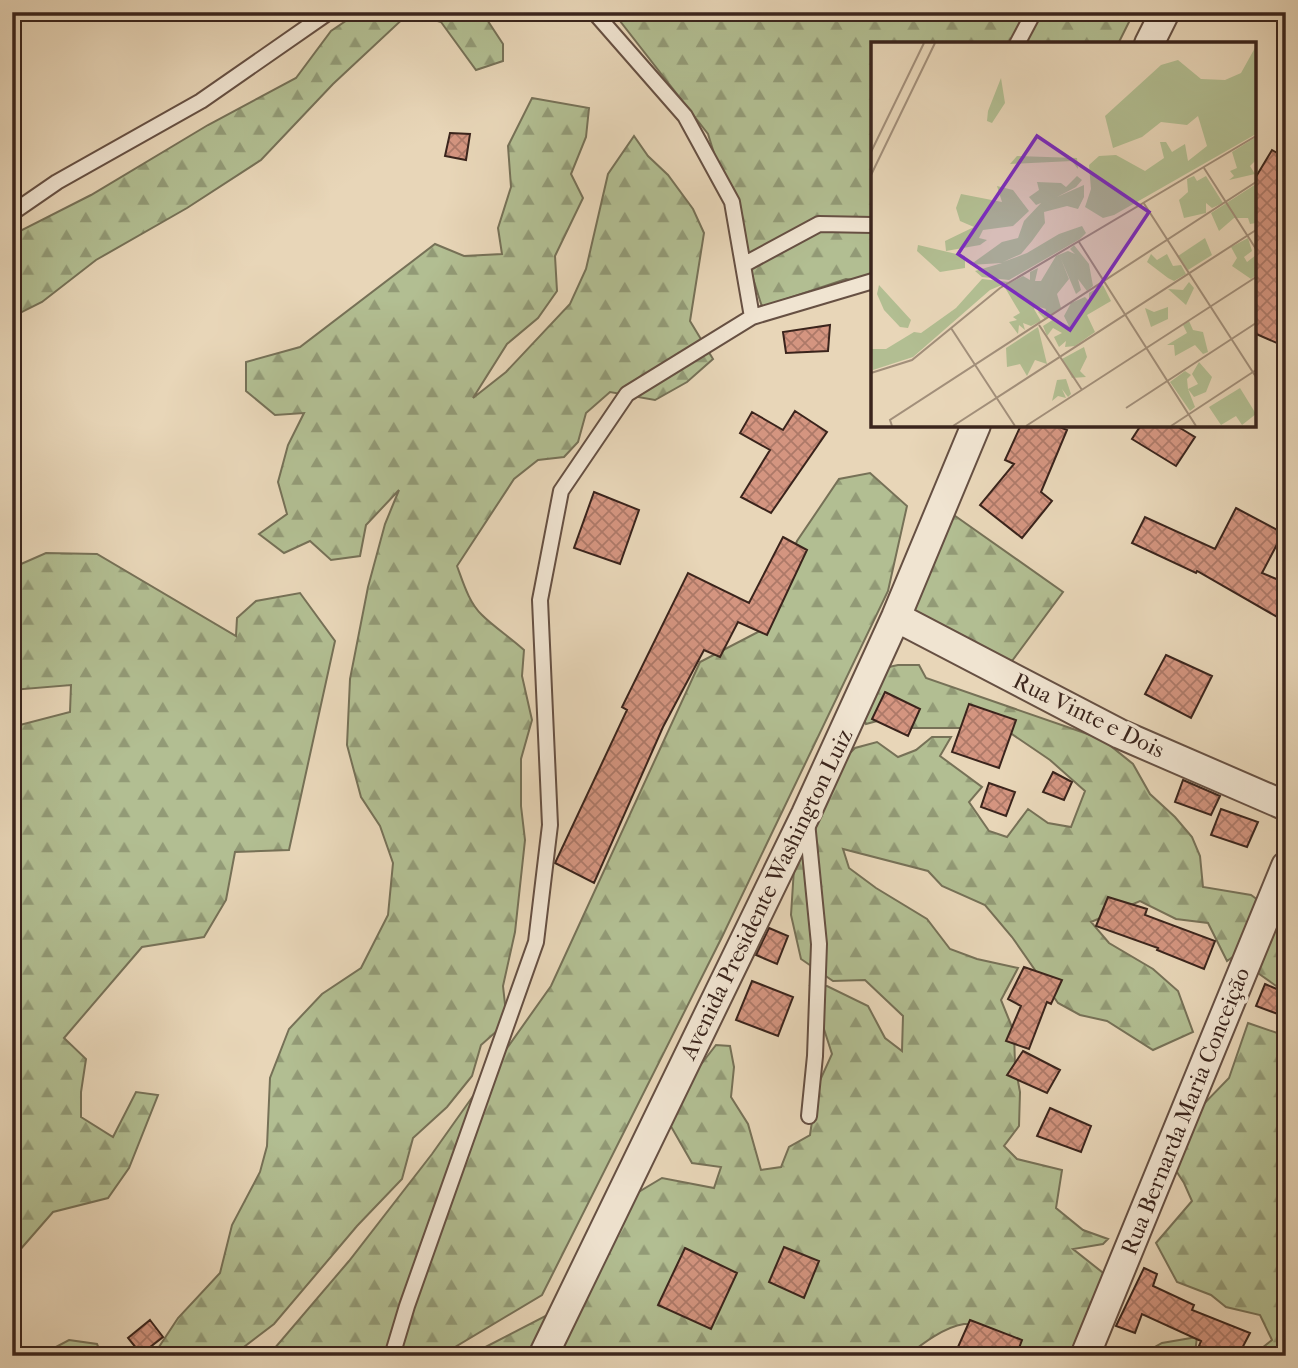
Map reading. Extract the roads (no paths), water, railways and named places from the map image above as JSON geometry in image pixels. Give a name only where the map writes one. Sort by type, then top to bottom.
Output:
[{"type":"street","points":[[1150,42],[1165,12]]},
{"type":"street","name":"Avenida Presidente Washington Luiz","points":[[543,1356],[806,814],[896,617],[975,427]]},
{"type":"street","name":"Rua Vinte e Dois","points":[[896,617],[1120,734],[1286,806]]},
{"type":"street","name":"Rua Bernarda Maria Conceição","points":[[1085,1356],[1286,866]]},
{"type":"lane","points":[[12,213],[57,183],[201,101],[329,12]]},
{"type":"lane","points":[[594,12],[685,116],[732,202],[752,317]]},
{"type":"lane","points":[[1018,42],[1034,12]]},
{"type":"lane","points":[[743,265],[819,224],[871,225]]},
{"type":"lane","points":[[392,1356],[407,1306],[536,942],[550,825],[540,600],[561,491],[627,394],[752,317],[871,282]]},
{"type":"lane","points":[[806,814],[819,944],[815,1056],[809,1116]]}]
